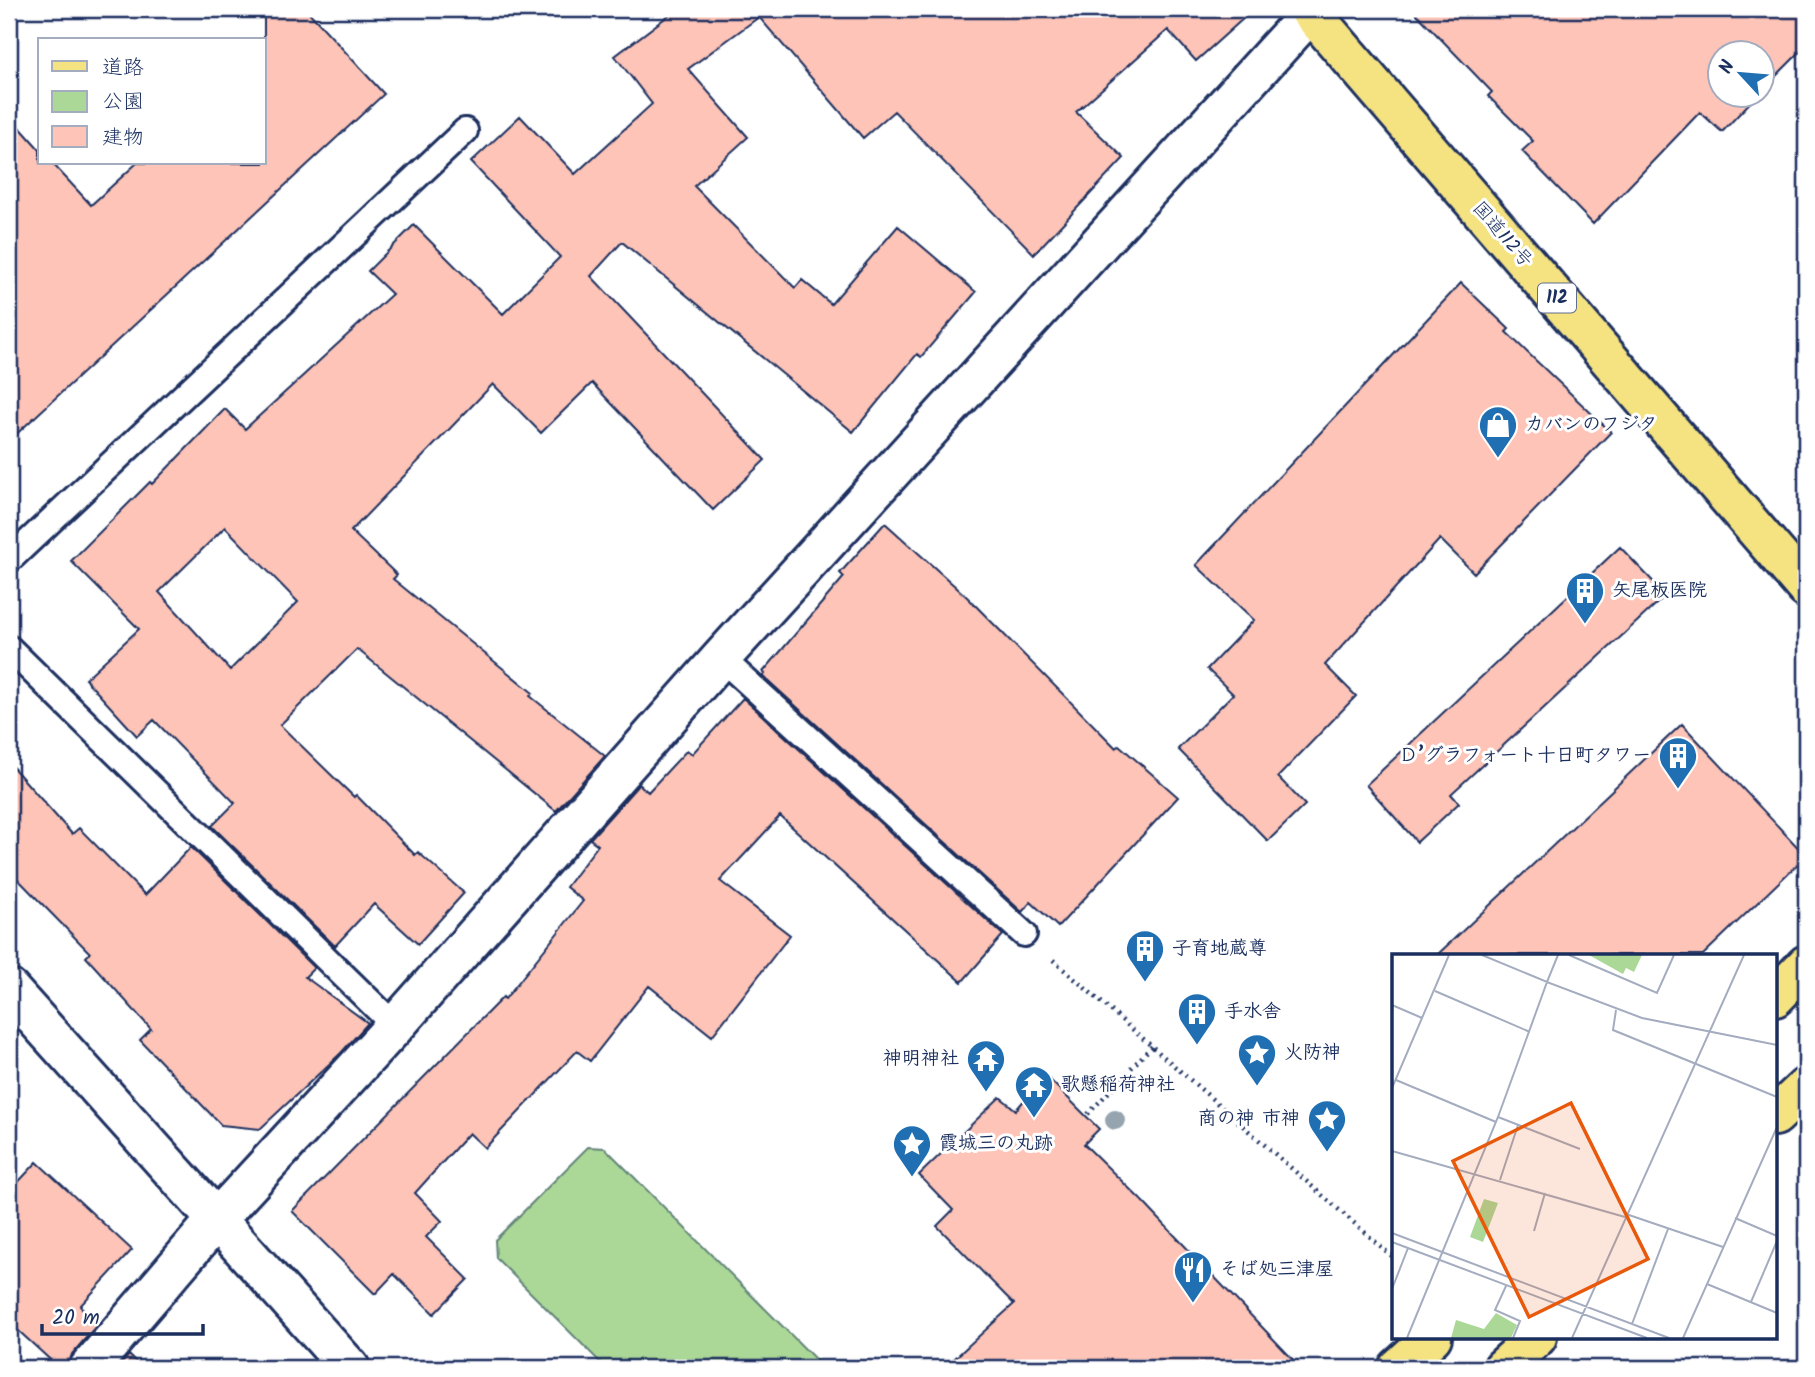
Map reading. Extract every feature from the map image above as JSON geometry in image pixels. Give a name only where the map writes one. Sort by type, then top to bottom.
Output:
[{"type":"main road","name":"国道112号","points":[[1309,10],[1806,588]]},
{"type":"main road","points":[[1776,996],[1806,965]]},
{"type":"main road","points":[[1776,1115],[1806,1087]]},
{"type":"main road","points":[[1398,1368],[1431,1338]]},
{"type":"main road","points":[[1503,1368],[1535,1338]]},
{"type":"street","points":[[89,1368],[217,1219],[395,1026],[721,658],[1309,10]]},
{"type":"street","points":[[9,989],[350,1368]]},
{"type":"lane","points":[[9,560],[465,131]]},
{"type":"lane","points":[[9,648],[395,1026]]},
{"type":"lane","points":[[721,658],[1024,934]]},
{"type":"path","points":[[1024,934],[1392,1256]]},
{"type":"path","points":[[1088,1114],[1152,1046]]},
{"type":"green space","points":[[588,1147],[605,1148],[824,1368],[606,1368],[496,1258],[495,1240]]},
{"type":"building","points":[[264,9],[306,9],[384,94],[9,441],[9,115],[38,148],[38,164],[53,164],[91,205],[136,164],[266,164]]},
{"type":"building","points":[[677,9],[1254,9],[1196,61],[1168,30],[1076,112],[1124,158],[1034,254],[894,111],[863,138],[759,17],[688,69],[748,137],[694,186],[795,288],[802,280],[831,304],[898,226],[976,292],[921,357],[917,354],[853,432],[622,242],[591,276],[765,460],[713,510],[592,383],[541,433],[493,384],[351,531],[397,575],[393,579],[533,693],[530,696],[605,756],[556,811],[357,649],[280,725],[354,797],[356,795],[415,855],[418,852],[464,893],[418,944],[374,904],[335,946],[212,826],[235,803],[154,720],[137,736],[85,679],[139,629],[71,561],[225,409],[245,429],[392,294],[368,271],[414,225],[503,314],[560,257],[471,162],[520,116],[575,174],[652,104],[615,56]],"holes":[[[225,527],[298,602],[230,670],[159,592]]]},
{"type":"building","points":[[1412,9],[1806,9],[1806,46],[1776,76],[1776,38],[1706,38],[1706,108],[1745,108],[1722,132],[1700,112],[1593,224],[1522,151],[1533,141],[1488,96],[1492,92]]},
{"type":"building","points":[[1461,283],[1509,329],[1506,332],[1611,432],[1474,573],[1440,539],[1325,665],[1356,696],[1278,777],[1305,805],[1268,841],[1178,749],[1233,694],[1207,669],[1254,620],[1196,565]]},
{"type":"building","points":[[885,523],[967,597],[1116,748],[1119,745],[1178,797],[1058,927],[1031,902],[1022,912],[763,676],[763,672],[844,577],[840,573]]},
{"type":"building","points":[[1620,547],[1666,595],[1451,794],[1459,803],[1417,842],[1366,785]]},
{"type":"building","points":[[743,698],[1003,935],[962,982],[780,816],[720,881],[790,935],[712,1036],[649,986],[590,1061],[577,1051],[485,1148],[469,1133],[415,1193],[442,1221],[426,1237],[468,1279],[434,1314],[394,1274],[375,1294],[292,1211],[503,997],[505,999],[583,901],[566,887],[598,845],[590,839],[639,784],[648,792],[687,750],[692,754]]},
{"type":"building","name":"Ｄ’グラフォート十日町タワー","points":[[1682,724],[1806,856],[1704,954],[1438,954]]},
{"type":"building","points":[[9,763],[72,834],[79,828],[145,895],[191,847],[314,968],[305,977],[368,1023],[341,1053],[260,1129],[221,1125],[140,1040],[151,1029],[86,957],[90,953],[9,870]]},
{"type":"building","points":[[1045,1075],[1099,1129],[1084,1144],[1301,1368],[944,1368],[1014,1304],[937,1226],[953,1210],[919,1175],[1000,1097],[1016,1110]]},
{"type":"building","points":[[37,1162],[132,1250],[80,1306],[97,1325],[72,1354],[68,1368],[59,1368],[9,1322],[9,1192]]},
{"type":"building","points":[[129,1355],[142,1368],[118,1368]]},
{"type":"place","name":"カバンのフジタ","points":[[1498,459]]},
{"type":"place","name":"矢尾板医院","points":[[1585,625]]},
{"type":"place","name":"Ｄ’グラフォート十日町タワー","points":[[1678,790]]},
{"type":"place","name":"子育地蔵尊","points":[[1145,983]]},
{"type":"place","name":"手水舎","points":[[1197,1046]]},
{"type":"place","name":"火防神","points":[[1257,1087]]},
{"type":"place","name":"神明神社","points":[[986,1093]]},
{"type":"place","name":"歌懸稲荷神社","points":[[1034,1119]]},
{"type":"place","name":"商の神 市神","points":[[1327,1153]]},
{"type":"place","name":"霞城三の丸跡","points":[[912,1178]]},
{"type":"place","name":"そば処三津屋","points":[[1193,1304]]}]
